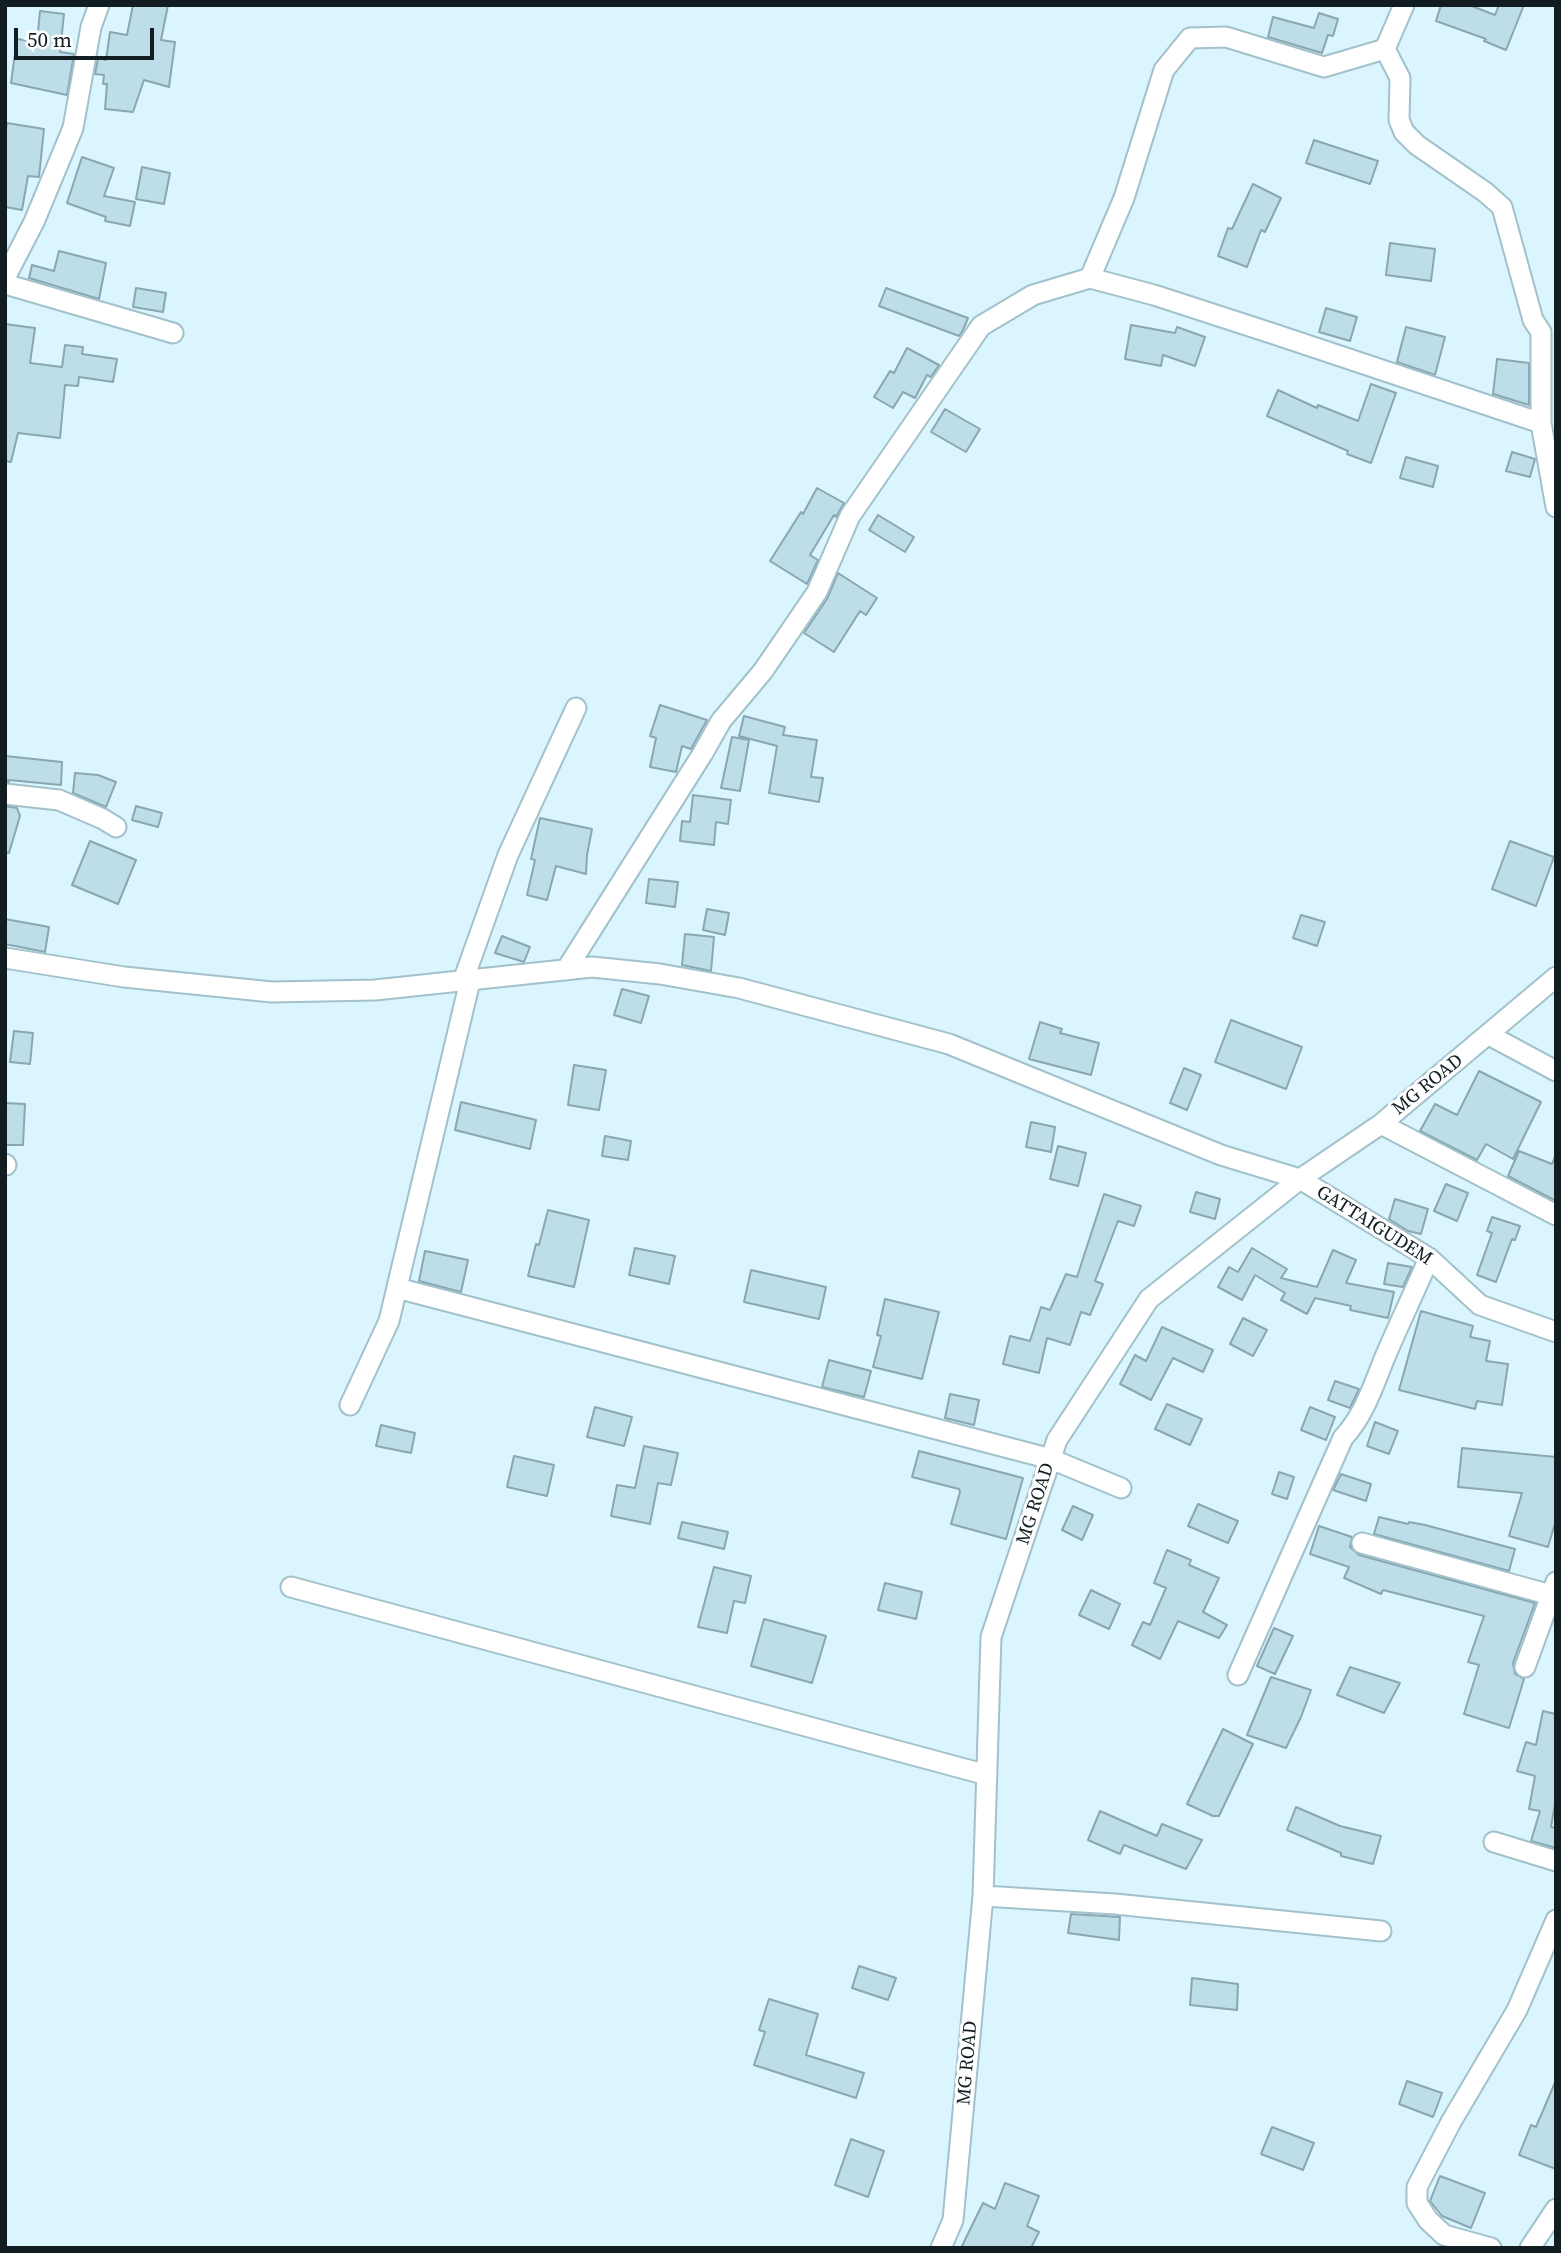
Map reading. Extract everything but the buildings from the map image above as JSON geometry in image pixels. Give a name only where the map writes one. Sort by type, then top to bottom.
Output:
[{"type":"street","points":[[5,278],[34,222],[73,128],[91,27],[99,5]]},
{"type":"street","points":[[1385,49],[1404,5]]},
{"type":"street","points":[[1090,278],[1124,198],[1164,70],[1191,38],[1226,37],[1324,67],[1385,49]]},
{"type":"street","points":[[1385,49],[1400,78],[1399,120],[1404,132],[1416,145],[1485,192],[1502,207],[1533,320],[1549,335],[1541,423],[1556,507]]},
{"type":"street","points":[[566,970],[703,753],[720,721],[763,671],[817,592],[850,516],[981,326],[1033,295],[1090,278],[1154,295],[1541,423]]},
{"type":"street","points":[[5,284],[173,333]]},
{"type":"street","points":[[350,1405],[389,1321],[466,981],[508,855],[576,708]]},
{"type":"street","points":[[5,794],[59,800],[116,827]]},
{"type":"street","name":"GATTAIGUDEM","points":[[5,958],[124,977],[272,992],[375,990],[592,967],[660,974],[739,988],[949,1044],[1221,1155],[1300,1180],[1429,1258],[1480,1305],[1556,1332]]},
{"type":"street","name":"MG ROAD","points":[[941,2248],[953,2220],[983,1896],[991,1637],[1057,1440],[1149,1298],[1300,1180],[1381,1124],[1556,977]]},
{"type":"street","points":[[1489,1035],[1556,1070]]},
{"type":"street","points":[[1381,1124],[1556,1215]]},
{"type":"street","points":[[1238,1675],[1343,1438],[1352,1429],[1371,1398],[1384,1360],[1429,1258]]},
{"type":"street","points":[[397,1288],[1051,1458],[1121,1488]]},
{"type":"street","points":[[1362,1543],[1553,1589],[1525,1667]]},
{"type":"street","points":[[291,1587],[987,1775]]},
{"type":"street","points":[[1494,1842],[1556,1861]]},
{"type":"street","points":[[983,1896],[1115,1904],[1381,1931]]},
{"type":"street","points":[[1491,2248],[1444,2235],[1428,2220],[1417,2203],[1417,2187],[1451,2122],[1517,2011],[1556,1920]]},
{"type":"street","points":[[1530,2248],[1556,2209]]}]
